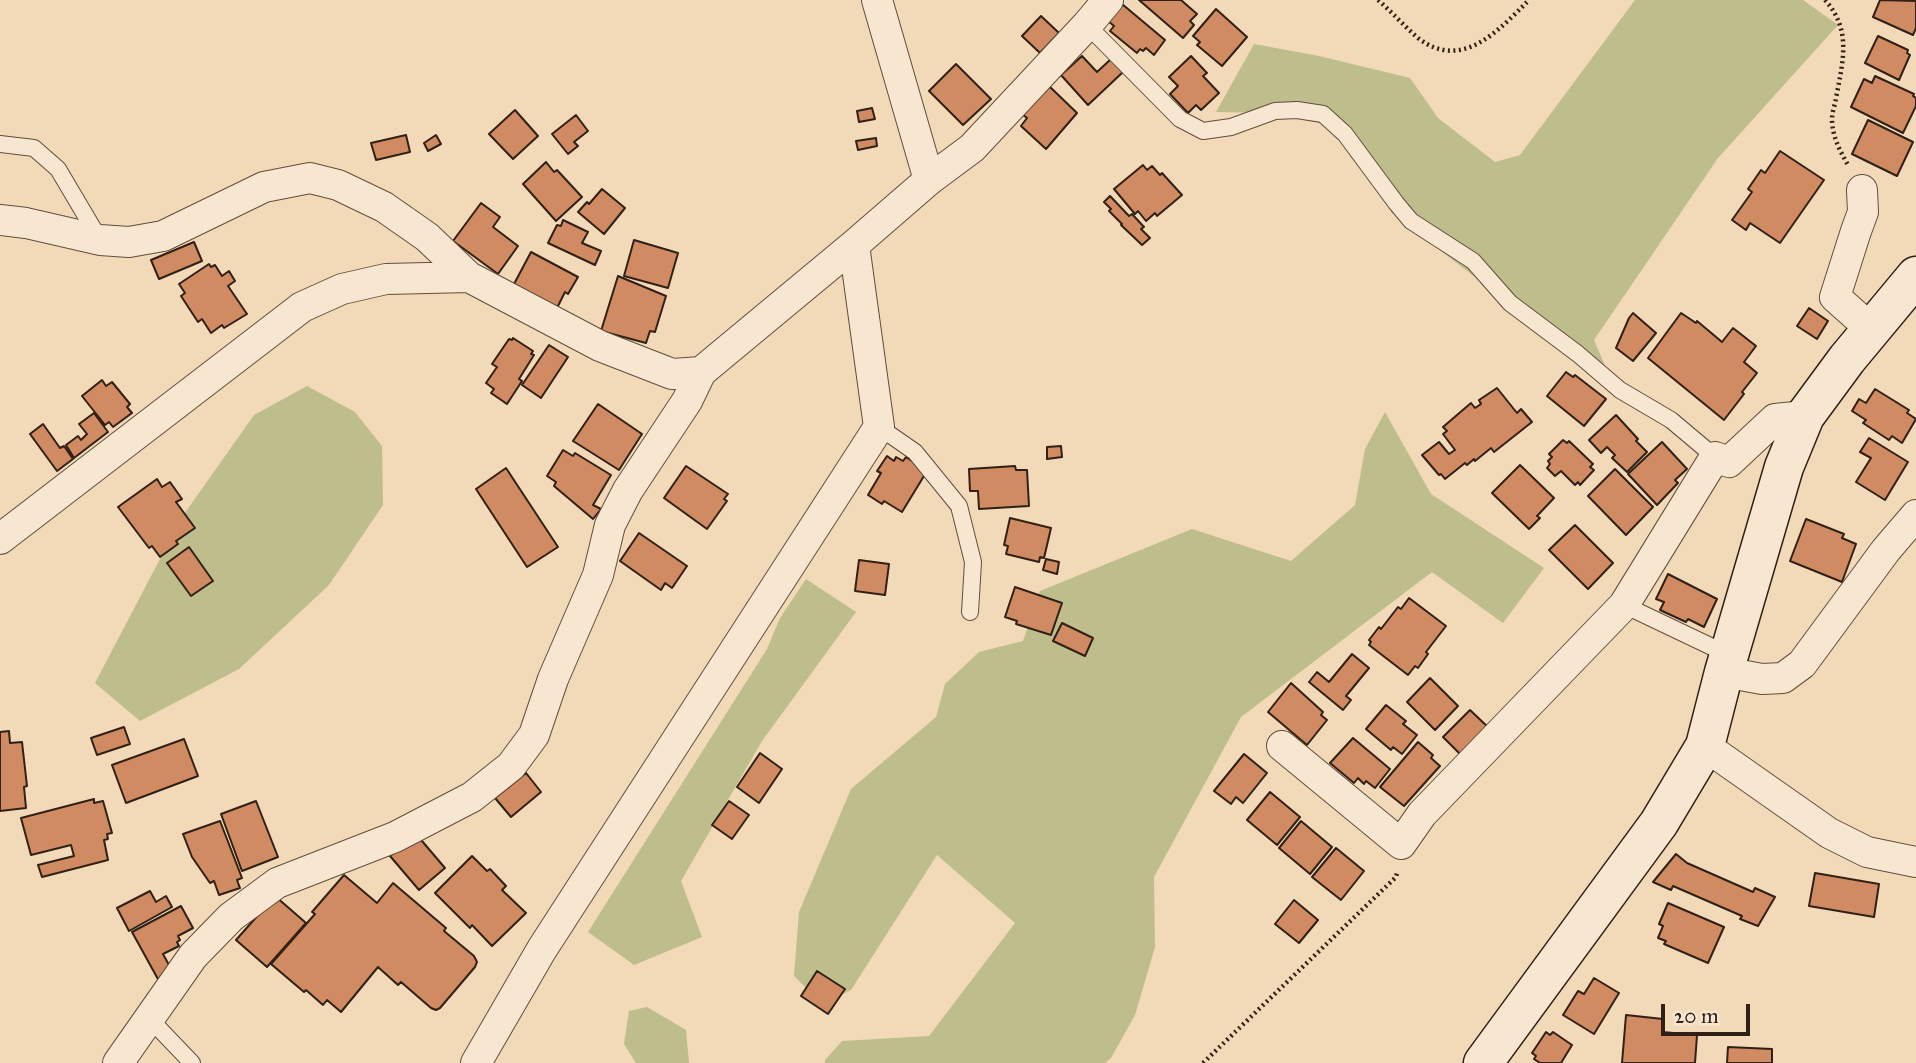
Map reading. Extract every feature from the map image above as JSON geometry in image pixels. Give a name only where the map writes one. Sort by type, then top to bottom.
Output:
[{"type":"street","points":[[877,0],[929,180]]},
{"type":"street","points":[[118,1063],[193,956],[231,917],[277,883],[395,837],[472,797],[511,766],[534,735],[553,680],[598,575],[610,525],[628,490],[687,401],[701,372],[929,180],[972,148],[1087,26],[1108,0]]},
{"type":"street","points":[[0,220],[26,223],[100,240],[128,242],[163,236],[264,187],[310,178],[338,185],[384,207],[427,237],[469,277],[600,346],[672,374],[701,372]]},
{"type":"street","points":[[1862,190],[1863,212],[1836,297],[1871,329]]},
{"type":"street","points":[[476,1063],[542,948],[879,427],[854,245]]},
{"type":"street","points":[[1483,1063],[1659,823],[1705,746],[1784,467],[1805,416],[1847,359],[1916,276]]},
{"type":"street","points":[[0,539],[302,307],[342,289],[386,279],[469,277]]},
{"type":"street","points":[[1282,746],[1401,844],[1422,814],[1624,605],[1715,457],[1729,462],[1775,419],[1805,416]]},
{"type":"street","points":[[1727,664],[1762,679],[1783,678],[1802,664],[1886,550],[1916,515]]},
{"type":"street","points":[[1705,746],[1829,833],[1867,852],[1916,862]]},
{"type":"lane","points":[[1087,26],[1180,119],[1203,131],[1231,127],[1275,111],[1297,110],[1323,114],[1345,134],[1411,221],[1473,261],[1510,303],[1578,354],[1620,390],[1671,420],[1715,457]]},
{"type":"lane","points":[[0,144],[34,148],[58,169],[100,240]]},
{"type":"lane","points":[[879,427],[915,452],[959,506],[972,562],[970,612]]},
{"type":"lane","points":[[1624,605],[1727,664]]},
{"type":"lane","points":[[149,1018],[192,1063]]},
{"type":"path","points":[[1378,0],[1420,39],[1443,51],[1463,51],[1499,30],[1529,0]]},
{"type":"path","points":[[1825,0],[1835,11],[1842,27],[1844,54],[1832,120],[1836,144],[1862,190]]},
{"type":"path","points":[[1203,1063],[1396,877],[1401,844]]},
{"type":"green space","points":[[1635,0],[1803,0],[1838,25],[1718,158],[1594,340],[1613,384],[1392,213],[1350,142],[1327,125],[1272,113],[1216,112],[1254,44],[1319,56],[1410,78],[1438,118],[1495,162],[1520,155]]},
{"type":"green space","points":[[307,386],[355,412],[382,446],[383,505],[329,585],[239,669],[140,721],[95,683],[182,517],[254,415]]},
{"type":"green space","points":[[1385,412],[1431,494],[1544,568],[1503,623],[1432,572],[1241,717],[1154,877],[1155,947],[1135,1015],[1111,1058],[1105,1063],[825,1063],[842,1041],[929,1036],[1015,923],[937,855],[851,990],[823,1004],[794,976],[799,912],[851,789],[936,717],[945,684],[979,652],[1023,641],[1040,591],[1192,529],[1291,561],[1355,505],[1365,449]]},
{"type":"green space","points":[[806,579],[856,612],[762,741],[681,881],[702,937],[634,965],[588,932],[767,649],[780,618]]},
{"type":"green space","points":[[647,1007],[686,1030],[689,1063],[636,1063],[624,1044],[629,1011]]},
{"type":"building","points":[[1139,0],[1181,0],[1197,14],[1190,21],[1194,25],[1183,38]]},
{"type":"building","points":[[1880,0],[1916,1],[1916,28],[1913,35],[1873,17]]},
{"type":"building","points":[[1122,4],[1165,40],[1154,55],[1146,48],[1137,53],[1110,31],[1114,26],[1108,21]]},
{"type":"building","points":[[1216,9],[1247,37],[1222,66],[1197,45],[1200,42],[1193,36]]},
{"type":"building","points":[[1041,16],[1059,33],[1040,53],[1022,36]]},
{"type":"building","points":[[1878,36],[1908,50],[1910,55],[1899,80],[1865,63]]},
{"type":"building","points":[[1082,56],[1097,72],[1111,59],[1123,72],[1088,105],[1061,75]]},
{"type":"building","points":[[1191,56],[1207,73],[1203,76],[1219,93],[1201,110],[1196,105],[1188,113],[1170,94],[1178,86],[1169,77]]},
{"type":"building","points":[[956,64],[991,99],[963,125],[929,91]]},
{"type":"building","points":[[1875,76],[1914,94],[1916,98],[1916,106],[1903,133],[1851,107],[1864,79],[1872,83]]},
{"type":"building","points":[[1049,86],[1077,113],[1046,149],[1021,126],[1027,118],[1022,114]]},
{"type":"building","points":[[872,108],[875,119],[859,122],[857,111]]},
{"type":"building","points":[[515,110],[538,136],[513,159],[489,134]]},
{"type":"building","points":[[576,115],[588,131],[574,142],[578,146],[568,154],[552,134]]},
{"type":"building","points":[[1868,120],[1913,142],[1897,176],[1852,154]]},
{"type":"building","points":[[406,135],[410,152],[376,160],[371,143]]},
{"type":"building","points":[[436,135],[441,144],[428,151],[424,143]]},
{"type":"building","points":[[876,138],[877,146],[858,150],[856,141]]},
{"type":"building","points":[[1780,151],[1824,180],[1780,243],[1750,223],[1746,230],[1732,220],[1752,192],[1748,189],[1761,170],[1765,173]]},
{"type":"building","points":[[546,162],[582,197],[556,221],[523,184]]},
{"type":"building","points":[[1143,165],[1147,170],[1152,166],[1160,175],[1162,173],[1182,195],[1157,216],[1155,213],[1146,221],[1138,211],[1135,214],[1114,189]]},
{"type":"building","points":[[602,189],[625,208],[604,234],[578,212]]},
{"type":"building","points":[[1110,196],[1144,227],[1141,229],[1150,238],[1142,245],[1109,211],[1111,209],[1104,202]]},
{"type":"building","points":[[481,203],[500,217],[493,227],[518,246],[498,274],[453,241]]},
{"type":"building","points":[[563,220],[588,232],[582,243],[601,251],[595,265],[548,243],[557,225],[561,226]]},
{"type":"building","points":[[634,240],[678,253],[668,288],[624,276]]},
{"type":"building","points":[[194,242],[202,261],[159,279],[151,260]]},
{"type":"building","points":[[531,252],[578,277],[568,294],[565,292],[557,308],[514,284]]},
{"type":"building","points":[[209,264],[211,267],[215,265],[222,276],[229,271],[235,281],[228,286],[247,314],[211,333],[202,319],[198,322],[181,296],[185,293],[179,284]]},
{"type":"building","points":[[618,276],[666,296],[655,332],[650,331],[646,343],[601,331]]},
{"type":"building","points":[[1809,308],[1828,321],[1817,339],[1797,326]]},
{"type":"building","points":[[1633,313],[1656,333],[1633,361],[1616,348]]},
{"type":"building","points":[[1681,313],[1696,323],[1697,321],[1722,342],[1733,328],[1756,346],[1744,362],[1757,373],[1724,420],[1648,358]]},
{"type":"building","points":[[513,338],[533,351],[531,354],[534,355],[507,404],[491,393],[494,389],[486,383],[497,367],[492,364],[509,339]]},
{"type":"building","points":[[549,345],[568,357],[541,398],[522,385]]},
{"type":"building","points":[[1566,372],[1573,377],[1575,375],[1606,399],[1584,426],[1547,396]]},
{"type":"building","points":[[102,380],[106,386],[112,382],[130,404],[127,407],[132,413],[113,427],[109,422],[105,425],[82,396]]},
{"type":"building","points":[[1497,388],[1517,413],[1521,409],[1532,422],[1494,452],[1491,448],[1445,479],[1422,455],[1439,442],[1449,454],[1455,450],[1443,434],[1447,431],[1443,427],[1471,403],[1475,408],[1481,404],[1479,400]]},
{"type":"building","points":[[1875,389],[1909,410],[1907,413],[1916,419],[1902,443],[1892,436],[1889,440],[1863,423],[1866,420],[1852,411],[1859,399],[1866,403]]},
{"type":"building","points":[[598,404],[642,434],[619,470],[573,441]]},
{"type":"building","points":[[94,413],[108,432],[74,458],[66,445],[78,436],[81,440],[87,434],[79,424]]},
{"type":"building","points":[[1616,415],[1647,452],[1627,472],[1612,458],[1615,455],[1607,447],[1601,453],[1589,440]]},
{"type":"building","points":[[43,424],[60,448],[64,446],[73,459],[57,471],[30,434]]},
{"type":"building","points":[[1869,438],[1908,462],[1885,500],[1856,482],[1871,458],[1860,452]]},
{"type":"building","points":[[1563,440],[1567,443],[1569,441],[1593,464],[1590,467],[1594,470],[1580,485],[1578,482],[1575,485],[1561,471],[1555,476],[1547,468],[1552,457],[1549,454]]},
{"type":"building","points":[[1662,442],[1687,469],[1675,480],[1678,483],[1657,505],[1628,474]]},
{"type":"building","points":[[1061,446],[1062,457],[1047,459],[1047,447]]},
{"type":"building","points":[[563,450],[573,456],[575,453],[611,475],[593,505],[601,509],[593,519],[554,486],[556,482],[547,476]]},
{"type":"building","points":[[887,456],[894,461],[896,457],[903,461],[906,457],[927,471],[902,512],[868,495],[881,473],[877,471]]},
{"type":"building","points":[[1520,465],[1554,498],[1529,529],[1492,493]]},
{"type":"building","points":[[686,466],[728,494],[724,499],[727,501],[707,529],[664,498]]},
{"type":"building","points":[[1015,466],[1016,470],[1027,470],[1029,506],[979,509],[978,491],[970,491],[969,469]]},
{"type":"building","points":[[506,468],[558,547],[527,567],[476,489]]},
{"type":"building","points":[[1615,469],[1653,507],[1626,535],[1588,496]]},
{"type":"building","points":[[157,479],[162,487],[170,482],[182,499],[176,502],[195,528],[176,541],[178,544],[160,557],[152,546],[149,548],[118,507]]},
{"type":"building","points":[[1010,518],[1051,528],[1044,558],[1040,557],[1039,562],[1006,554],[1008,546],[1004,545]]},
{"type":"building","points":[[1806,519],[1844,534],[1842,538],[1856,544],[1842,582],[1790,561]]},
{"type":"building","points":[[1575,525],[1613,563],[1588,589],[1549,550]]},
{"type":"building","points":[[639,533],[687,566],[672,588],[665,583],[661,590],[620,561]]},
{"type":"building","points":[[189,547],[213,581],[191,596],[167,563]]},
{"type":"building","points":[[1046,559],[1059,562],[1057,574],[1043,570]]},
{"type":"building","points":[[859,560],[889,564],[885,595],[855,591]]},
{"type":"building","points":[[1668,574],[1717,599],[1704,627],[1660,610],[1664,602],[1656,599]]},
{"type":"building","points":[[1015,587],[1062,603],[1051,635],[1016,624],[1017,621],[1005,617]]},
{"type":"building","points":[[1409,598],[1446,626],[1426,652],[1428,654],[1418,668],[1415,666],[1408,675],[1369,645],[1369,640]]},
{"type":"building","points":[[1062,623],[1093,638],[1085,656],[1053,641]]},
{"type":"building","points":[[1352,654],[1369,668],[1346,696],[1351,700],[1343,710],[1309,682],[1317,672],[1329,682]]},
{"type":"building","points":[[1430,678],[1458,706],[1435,730],[1407,702]]},
{"type":"building","points":[[1291,683],[1323,712],[1321,715],[1327,720],[1307,745],[1268,712]]},
{"type":"building","points":[[1386,705],[1406,721],[1403,724],[1417,735],[1402,754],[1393,747],[1391,750],[1366,729]]},
{"type":"building","points":[[1470,710],[1490,729],[1463,757],[1443,737]]},
{"type":"building","points":[[124,727],[130,744],[97,755],[91,738]]},
{"type":"building","points":[[9,731],[10,743],[22,742],[27,786],[24,787],[26,808],[0,811],[0,732]]},
{"type":"building","points":[[1353,738],[1390,769],[1375,788],[1366,781],[1364,784],[1358,778],[1354,783],[1330,763]]},
{"type":"building","points":[[184,739],[198,776],[126,803],[112,765]]},
{"type":"building","points":[[1418,742],[1433,755],[1431,758],[1440,766],[1404,806],[1380,787]]},
{"type":"building","points":[[760,753],[782,769],[759,803],[737,787]]},
{"type":"building","points":[[1244,754],[1267,773],[1243,803],[1236,797],[1231,804],[1214,791]]},
{"type":"building","points":[[526,773],[541,792],[511,817],[495,798]]},
{"type":"building","points":[[1270,792],[1300,817],[1277,845],[1247,820]]},
{"type":"building","points":[[94,799],[94,803],[103,801],[112,833],[107,834],[108,839],[104,840],[108,860],[42,877],[38,865],[74,856],[71,845],[31,855],[21,818]]},
{"type":"building","points":[[256,801],[278,857],[242,871],[221,814]]},
{"type":"building","points":[[729,801],[749,815],[732,839],[712,825]]},
{"type":"building","points":[[220,821],[242,878],[237,880],[240,888],[219,895],[214,881],[210,883],[192,857],[183,834]]},
{"type":"building","points":[[1301,821],[1332,847],[1310,874],[1279,848]]},
{"type":"building","points":[[416,834],[445,868],[419,890],[390,856]]},
{"type":"building","points":[[1336,848],[1364,871],[1341,900],[1312,877]]},
{"type":"building","points":[[1676,854],[1687,863],[1753,892],[1755,888],[1775,897],[1758,926],[1740,919],[1742,916],[1673,886],[1671,890],[1653,882]]},
{"type":"building","points":[[472,856],[487,871],[490,869],[506,886],[502,890],[526,913],[492,946],[435,893]]},
{"type":"building","points":[[1815,873],[1879,884],[1874,917],[1809,906]]},
{"type":"building","points":[[344,875],[377,903],[393,883],[474,956],[477,962],[475,967],[440,1008],[431,1008],[401,982],[398,985],[378,967],[341,1012],[327,1000],[323,1005],[306,990],[304,992],[271,964],[315,914],[312,912]]},
{"type":"building","points":[[150,891],[156,902],[166,896],[172,907],[129,931],[117,908]]},
{"type":"building","points":[[275,896],[306,923],[267,967],[236,940]]},
{"type":"building","points":[[1294,900],[1318,920],[1299,943],[1275,924]]},
{"type":"building","points":[[1668,903],[1724,927],[1708,963],[1664,944],[1666,941],[1658,938],[1663,926],[1659,924]]},
{"type":"building","points":[[181,906],[193,928],[178,936],[179,946],[163,954],[169,965],[159,981],[132,932]]},
{"type":"building","points":[[817,971],[845,989],[828,1014],[801,996]]},
{"type":"building","points":[[1594,978],[1619,993],[1594,1034],[1563,1015],[1578,991],[1584,994]]},
{"type":"building","points":[[1626,1015],[1663,1019],[1662,1032],[1697,1035],[1695,1063],[1622,1063]]},
{"type":"building","points":[[1546,1032],[1550,1035],[1553,1032],[1572,1045],[1561,1063],[1540,1063],[1534,1059],[1536,1056],[1532,1053]]},
{"type":"building","points":[[1728,1047],[1772,1049],[1772,1063],[1727,1063]]}]
